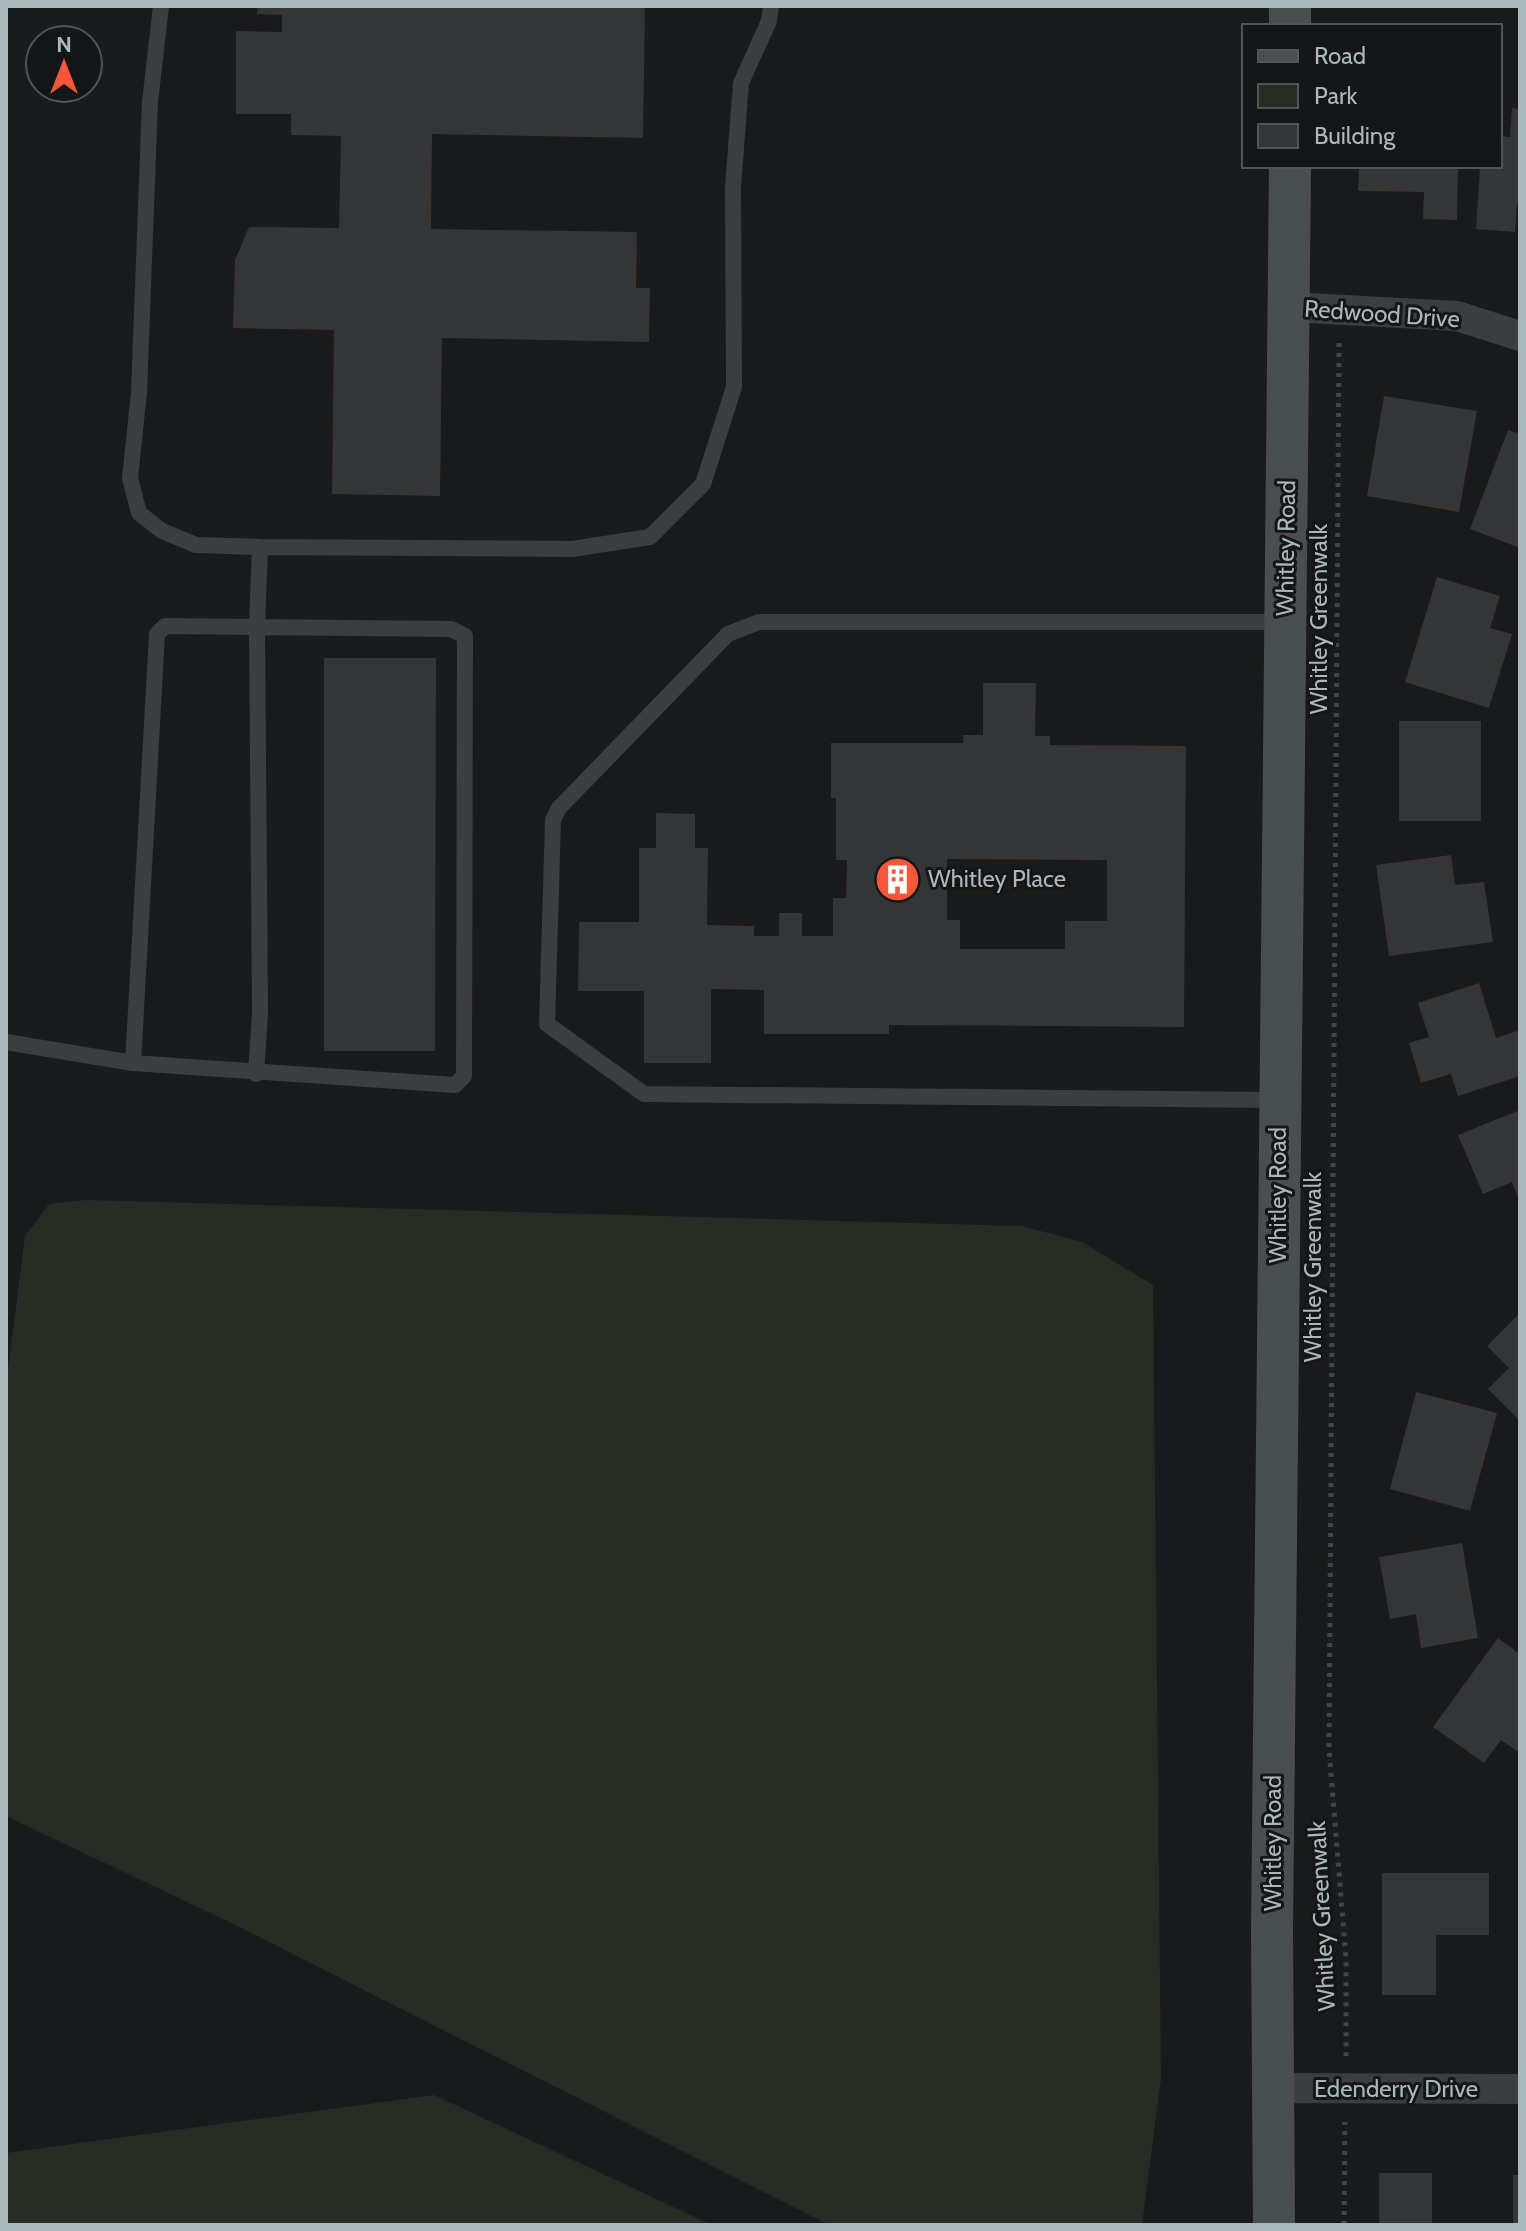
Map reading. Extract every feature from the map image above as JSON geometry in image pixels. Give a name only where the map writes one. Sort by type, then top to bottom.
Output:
[{"type":"street","name":"Whitley Road","points":[[1274,2225],[1279,1100],[1290,168]]},
{"type":"street","name":"Redwood Drive","points":[[1289,307],[1457,316],[1520,336]]},
{"type":"street","name":"Edenderry Drive","points":[[1273,2088],[1520,2089]]},
{"type":"lane","points":[[161,6],[150,102],[139,392],[130,478],[139,513],[162,531],[196,545],[260,547],[588,546],[650,537],[703,484],[734,387],[733,187],[741,83],[769,21],[771,6]]},
{"type":"lane","points":[[256,1074],[260,1014],[257,626],[260,547]]},
{"type":"lane","points":[[1279,1100],[644,1094],[547,1024],[553,820],[559,808],[728,634],[759,622],[1285,622]]},
{"type":"lane","points":[[6,1042],[133,1063],[256,1074],[455,1085],[464,1076],[465,636],[451,629],[257,626],[165,626],[157,634],[133,1063]]},
{"type":"path","name":"Whitley Greenwalk","points":[[1339,309],[1329,1749],[1346,1959],[1344,2225]]},
{"type":"green space","points":[[86,1200],[1022,1226],[1082,1242],[1153,1285],[1161,2079],[1142,2225],[829,2225],[231,1923],[6,1816],[6,1384],[25,1236],[49,1204]]},
{"type":"green space","points":[[434,2095],[712,2225],[6,2225],[6,2153]]},
{"type":"building","points":[[258,6],[645,6],[643,138],[432,134],[431,229],[637,232],[636,288],[650,288],[649,342],[442,338],[440,496],[332,494],[334,330],[233,328],[235,260],[249,227],[339,228],[341,136],[291,135],[291,114],[236,114],[236,31],[282,32],[282,15],[257,14]]},
{"type":"building","points":[[1512,108],[1520,109],[1520,204],[1517,204],[1515,232],[1476,229],[1480,168],[1502,168],[1502,136],[1510,137]]},
{"type":"building","points":[[1359,168],[1458,168],[1457,220],[1423,219],[1424,192],[1358,191]]},
{"type":"building","points":[[1384,396],[1477,411],[1459,512],[1367,496]]},
{"type":"building","points":[[1508,430],[1520,434],[1520,548],[1470,529]]},
{"type":"building","points":[[1437,577],[1500,596],[1490,628],[1512,634],[1489,708],[1405,682]]},
{"type":"building","points":[[324,658],[436,658],[435,1051],[324,1051]]},
{"type":"building","name":"Whitley Place","points":[[983,683],[1036,683],[1035,736],[1050,736],[1050,745],[1186,746],[1184,1027],[889,1025],[889,1034],[764,1034],[764,990],[711,989],[711,1063],[644,1063],[644,991],[578,991],[579,922],[639,922],[639,848],[656,848],[656,813],[695,814],[695,848],[708,848],[707,925],[754,926],[754,936],[779,936],[779,913],[802,913],[802,936],[833,936],[833,898],[846,898],[847,860],[836,860],[836,798],[831,798],[831,743],[963,743],[963,735],[983,735]],"holes":[[[947,859],[1107,860],[1107,921],[1065,921],[1065,949],[960,949],[960,920],[947,920]]]},
{"type":"building","points":[[1399,721],[1481,721],[1481,821],[1399,821]]},
{"type":"building","points":[[1451,855],[1455,885],[1484,882],[1493,942],[1389,956],[1376,865]]},
{"type":"building","points":[[1479,983],[1496,1038],[1520,1030],[1520,1076],[1458,1096],[1451,1074],[1421,1083],[1409,1043],[1429,1037],[1418,1003]]},
{"type":"building","points":[[1520,1110],[1520,1202],[1512,1182],[1483,1194],[1458,1135]]},
{"type":"building","points":[[1520,1313],[1520,1421],[1488,1389],[1509,1368],[1487,1346]]},
{"type":"building","points":[[1416,1392],[1497,1413],[1470,1511],[1390,1489]]},
{"type":"building","points":[[1462,1543],[1478,1638],[1421,1648],[1416,1614],[1390,1619],[1379,1557]]},
{"type":"building","points":[[1498,1638],[1520,1654],[1520,1753],[1501,1740],[1484,1763],[1433,1727]]},
{"type":"building","points":[[1382,1873],[1489,1873],[1489,1935],[1436,1935],[1436,1995],[1382,1995]]},
{"type":"building","points":[[1379,2173],[1432,2173],[1432,2225],[1379,2225]]},
{"type":"building","points":[[1513,2175],[1520,2175],[1520,2225],[1513,2225]]},
{"type":"place","name":"Whitley Place","points":[[897,879]]}]
